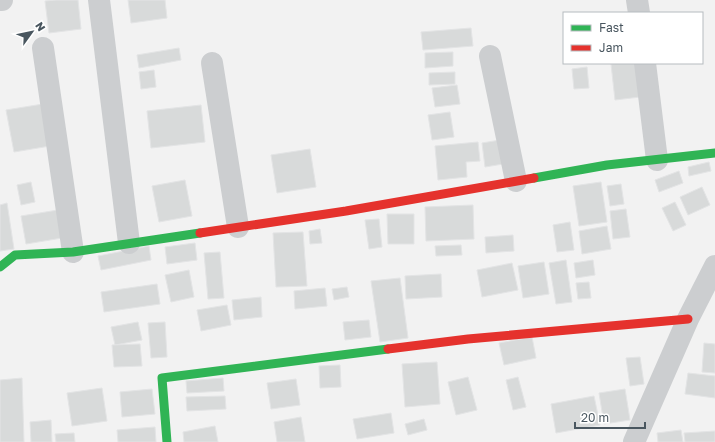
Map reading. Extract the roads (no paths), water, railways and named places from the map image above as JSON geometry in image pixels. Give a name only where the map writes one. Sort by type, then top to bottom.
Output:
[{"type":"street","points":[[99,0],[129,243]]},
{"type":"street","points":[[637,0],[639,12]]},
{"type":"street","points":[[43,48],[73,252]]},
{"type":"street","points":[[490,56],[516,182]]},
{"type":"street","points":[[212,63],[238,227]]},
{"type":"street","points":[[645,64],[657,160]]},
{"type":"street","points":[[0,267],[15,255],[73,252],[346,211],[607,166],[715,153]]},
{"type":"street","points":[[634,442],[688,319],[715,266]]},
{"type":"street","points":[[167,442],[162,378],[468,339],[688,319]]}]
